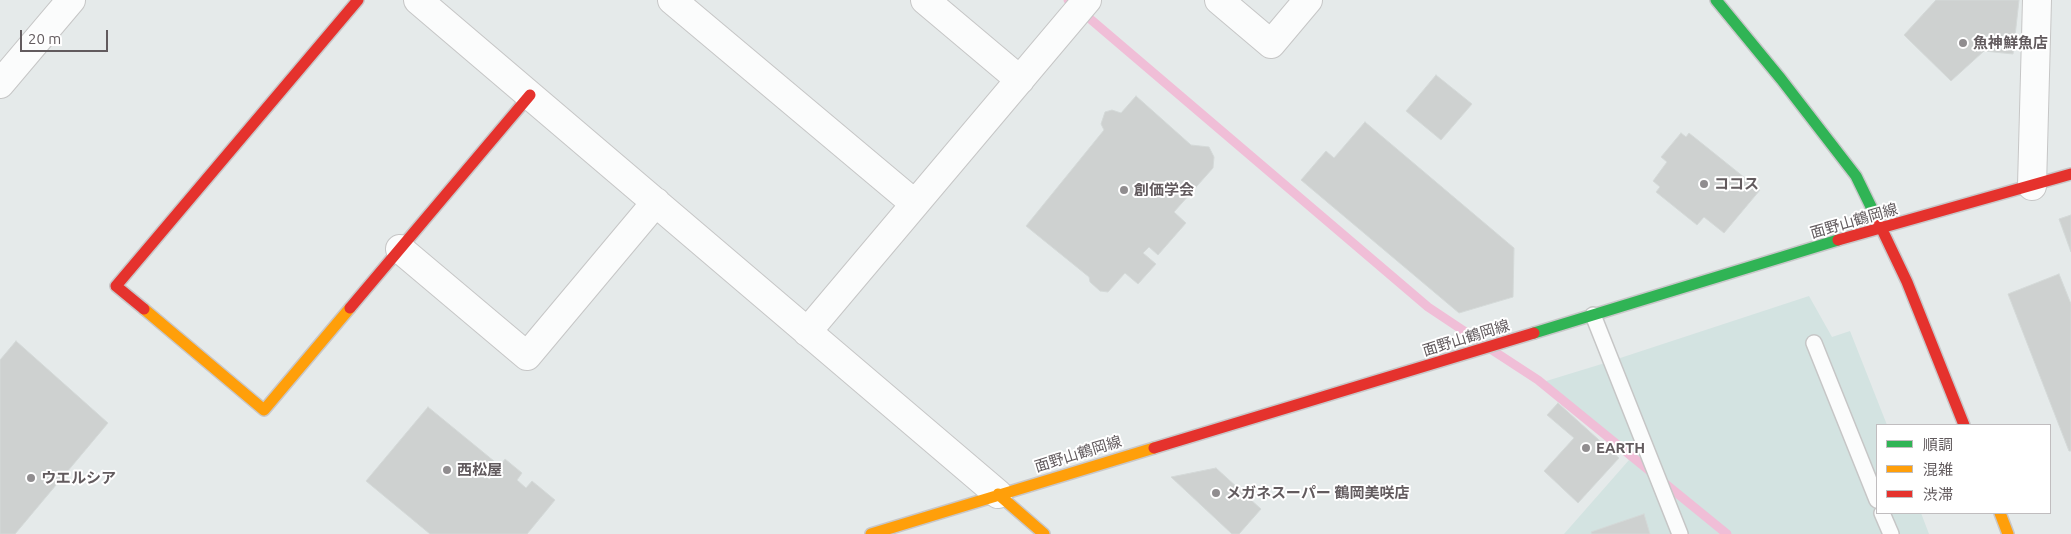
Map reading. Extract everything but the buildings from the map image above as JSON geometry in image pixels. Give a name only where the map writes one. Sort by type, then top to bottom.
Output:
[{"type":"street","points":[[0,84],[71,0]]},
{"type":"street","points":[[358,0],[116,286],[264,410],[530,95]]},
{"type":"street","points":[[419,0],[1044,534]]},
{"type":"street","points":[[672,0],[915,204]]},
{"type":"street","points":[[925,0],[1020,80]]},
{"type":"street","points":[[807,332],[1087,0]]},
{"type":"street","points":[[1219,0],[1271,44],[1308,0]]},
{"type":"street","points":[[1716,0],[1781,79],[1856,176],[1907,282],[1964,424]]},
{"type":"street","points":[[2032,186],[2037,0]]},
{"type":"street","name":"面野山鶴岡線","points":[[871,534],[1882,228],[2071,174]]},
{"type":"street","points":[[400,249],[527,356],[656,202]]},
{"type":"street","points":[[2000,514],[2008,534]]},
{"type":"lane","points":[[1593,315],[1680,534]]},
{"type":"lane","points":[[1814,343],[1876,498]]},
{"type":"lane","points":[[1882,514],[1891,534]]},
{"type":"shaded area","points":[[1809,296],[1832,337],[1850,331],[1887,424],[1876,424],[1876,514],[1921,514],[1929,534],[1564,534],[1629,460],[1543,382]]},
{"type":"waterway","points":[[1068,0],[1428,307],[1482,343]]},
{"type":"waterway","points":[[1492,350],[1538,380],[1727,534]]},
{"type":"traffic: fast","points":[[1716,0],[1781,79],[1856,176],[1877,219]]},
{"type":"traffic: fast","points":[[1534,333],[1838,240]]},
{"type":"traffic: slow","points":[[144,309],[264,410],[350,308]]},
{"type":"traffic: slow","points":[[871,534],[1154,448]]},
{"type":"traffic: slow","points":[[998,494],[1044,534]]},
{"type":"traffic: slow","points":[[2000,514],[2008,534]]},
{"type":"traffic: jam","points":[[144,309],[116,286],[358,0]]},
{"type":"traffic: jam","points":[[350,308],[530,95]]},
{"type":"traffic: jam","points":[[1838,240],[2071,174]]},
{"type":"traffic: jam","points":[[1877,219],[1907,282],[1964,424]]},
{"type":"traffic: jam","points":[[1154,448],[1534,333]]},
{"type":"place","name":"魚神鮮魚店","points":[[1963,43]]},
{"type":"place","name":"ココス","points":[[1704,184]]},
{"type":"place","name":"創価学会","points":[[1124,190]]},
{"type":"place","name":"EARTH","points":[[1586,448]]},
{"type":"place","name":"西松屋","points":[[447,470]]},
{"type":"place","name":"ウエルシア","points":[[31,478]]},
{"type":"place","name":"メガネスーパー 鶴岡美咲店","points":[[1216,493]]}]
